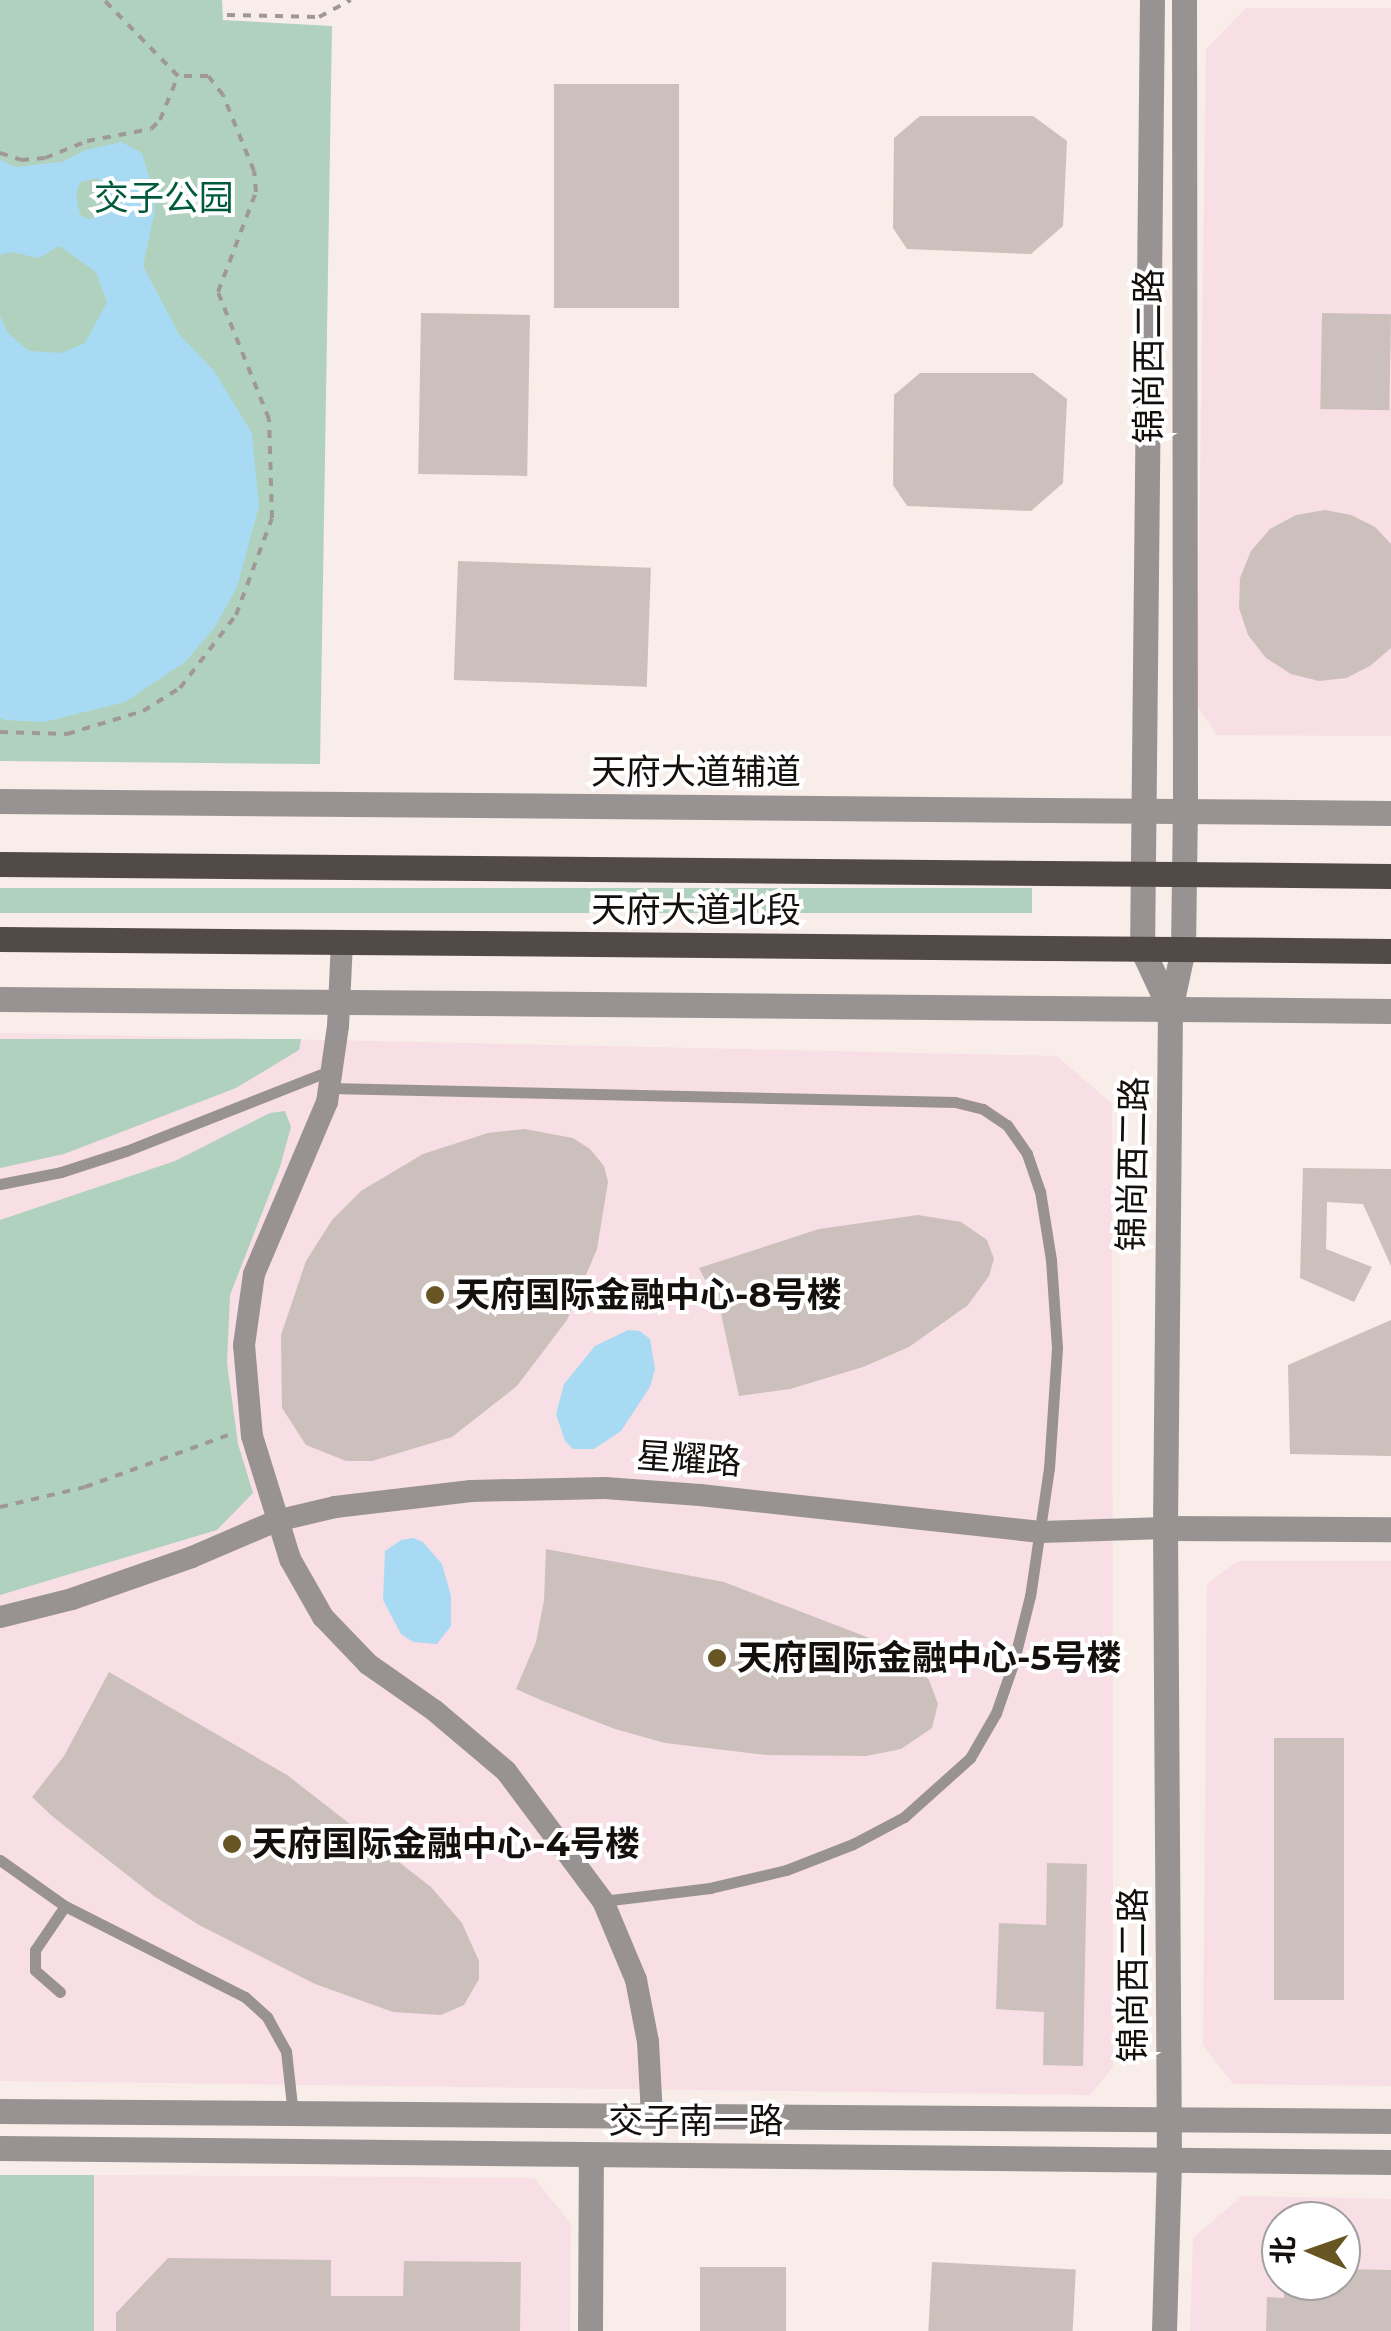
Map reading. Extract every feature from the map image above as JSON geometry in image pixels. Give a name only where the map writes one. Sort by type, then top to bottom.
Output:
[{"type":"main road","name":"天府大道北段","points":[[0,864],[1391,876]]},
{"type":"main road","name":"天府大道北段","points":[[0,939],[1391,951]]},
{"type":"street","points":[[1152,0],[1142,949],[1170,1009]]},
{"type":"street","name":"锦尚西二路","points":[[1164,2331],[1169,2160],[1165,1528],[1170,1009],[1183,949],[1184,874],[1184,0]]},
{"type":"street","name":"天府大道辅道","points":[[0,801],[1391,812]]},
{"type":"street","points":[[342,942],[331,1079],[254,1274],[244,1345],[251,1426],[276,1521],[290,1559],[322,1618],[368,1664],[435,1710],[506,1770],[603,1900],[636,1980],[648,2042],[652,2116]]},
{"type":"street","points":[[0,999],[1391,1011]]},
{"type":"street","name":"星耀路","points":[[0,1617],[104,1588],[276,1521],[335,1506],[471,1491],[605,1488],[787,1502],[1042,1532],[1391,1529]]},
{"type":"street","name":"交子南一路","points":[[0,2111],[1391,2121]]},
{"type":"street","name":"交子南一路","points":[[0,2148],[1391,2162]]},
{"type":"street","points":[[590,2331],[591,2156]]},
{"type":"lane","points":[[0,1184],[62,1172],[331,1079],[918,1098],[983,1110],[1007,1124],[1027,1154],[1040,1191],[1051,1260],[1056,1366],[1042,1532],[1014,1664],[996,1713],[970,1758],[942,1786],[904,1817],[870,1835],[786,1870],[710,1888],[603,1900]]},
{"type":"lane","points":[[0,1860],[65,1906],[245,1997],[266,2016],[286,2051],[293,2114]]},
{"type":"lane","points":[[60,1992],[35,1970],[35,1950],[65,1906]]},
{"type":"path","points":[[0,732],[67,734],[142,711],[180,688],[236,615],[272,518],[269,420],[218,292],[256,192],[254,171],[224,95],[208,76],[178,76],[104,0]]},
{"type":"path","points":[[226,15],[319,16],[351,0]]},
{"type":"path","points":[[0,153],[21,160],[45,158],[87,141],[151,128],[160,120],[178,76]]},
{"type":"path","points":[[0,1507],[85,1486],[251,1426]]},
{"type":"shaded area","points":[[1246,8],[1391,8],[1391,736],[1217,735],[1197,706],[1206,49]]},
{"type":"shaded area","points":[[0,1033],[1057,1056],[1112,1104],[1113,2067],[1090,2095],[0,2081]]},
{"type":"shaded area","points":[[1238,1561],[1391,1561],[1391,2086],[1233,2084],[1203,2045],[1207,1584]]},
{"type":"shaded area","points":[[94,2175],[534,2178],[571,2224],[570,2331],[93,2331]]},
{"type":"shaded area","points":[[1242,2196],[1391,2199],[1391,2331],[1190,2331],[1193,2238]]},
{"type":"green space","name":"交子公园","points":[[0,0],[222,0],[223,20],[332,26],[320,764],[0,761]]},
{"type":"green space","points":[[0,888],[1032,888],[1032,913],[0,913]]},
{"type":"green space","points":[[0,1039],[301,1039],[299,1050],[236,1088],[64,1154],[0,1168]]},
{"type":"green space","points":[[285,1111],[291,1127],[280,1167],[230,1295],[227,1363],[238,1444],[253,1493],[217,1530],[0,1595],[0,1220],[175,1161],[270,1113]]},
{"type":"green space","points":[[0,2175],[94,2175],[94,2331],[0,2331]]},
{"type":"water","points":[[121,142],[142,153],[155,210],[143,266],[179,334],[214,371],[252,433],[259,506],[237,587],[214,628],[185,662],[125,702],[44,722],[5,720],[0,718],[0,316],[8,333],[29,351],[61,353],[85,343],[107,302],[96,272],[59,246],[39,258],[11,252],[0,255],[0,160],[16,167],[62,162],[86,150]],"holes":[[[98,178],[109,197],[105,208],[90,220],[80,215],[76,194],[80,182]]]},
{"type":"water","points":[[628,1330],[640,1331],[650,1339],[655,1369],[650,1387],[621,1431],[594,1449],[573,1449],[565,1441],[556,1414],[564,1384],[595,1346]]},
{"type":"water","points":[[413,1538],[423,1542],[442,1564],[451,1596],[451,1626],[437,1644],[413,1642],[401,1634],[383,1600],[385,1551],[401,1540]]},
{"type":"building","points":[[554,84],[679,84],[679,308],[554,308]]},
{"type":"building","points":[[920,116],[1033,116],[1067,141],[1063,226],[1031,254],[907,249],[893,228],[894,138]]},
{"type":"building","points":[[421,313],[530,315],[527,476],[418,474]]},
{"type":"building","points":[[1322,313],[1391,314],[1389,410],[1320,409]]},
{"type":"building","points":[[920,373],[1033,373],[1067,399],[1063,483],[1031,511],[907,506],[893,485],[894,395]]},
{"type":"building","points":[[1325,510],[1351,515],[1375,527],[1391,544],[1391,648],[1370,666],[1346,678],[1319,681],[1291,674],[1266,658],[1248,635],[1239,608],[1240,578],[1251,551],[1270,529],[1296,515]]},
{"type":"building","points":[[458,561],[651,568],[647,687],[454,680]]},
{"type":"building","name":"天府国际金融中心-8号楼","points":[[525,1129],[573,1138],[590,1149],[604,1166],[608,1182],[597,1249],[567,1320],[517,1386],[452,1437],[372,1461],[346,1461],[306,1445],[282,1408],[281,1335],[306,1261],[332,1220],[361,1191],[423,1154],[488,1133]]},
{"type":"building","points":[[1303,1168],[1391,1169],[1391,1266],[1363,1204],[1327,1202],[1326,1249],[1372,1267],[1354,1302],[1300,1278]]},
{"type":"building","points":[[918,1215],[961,1222],[987,1240],[994,1259],[989,1276],[968,1305],[909,1347],[863,1367],[790,1389],[739,1396],[720,1309],[699,1268],[819,1229]]},
{"type":"building","points":[[1391,1320],[1391,1456],[1290,1454],[1288,1365]]},
{"type":"building","name":"天府国际金融中心-5号楼","points":[[546,1549],[724,1582],[872,1639],[914,1664],[929,1680],[938,1704],[932,1728],[901,1749],[866,1756],[767,1755],[665,1743],[615,1729],[516,1689],[536,1642],[544,1600]]},
{"type":"building","name":"天府国际金融中心-4号楼","points":[[109,1672],[287,1775],[431,1887],[462,1923],[479,1961],[479,1979],[464,2005],[441,2015],[393,2012],[315,1984],[199,1925],[154,1896],[52,1816],[32,1797],[64,1756]]},
{"type":"building","points":[[1274,1738],[1344,1738],[1344,2000],[1274,2000]]},
{"type":"building","points":[[1047,1863],[1087,1864],[1083,2066],[1043,2065],[1044,2012],[996,2009],[999,1923],[1046,1925]]},
{"type":"building","points":[[168,2258],[331,2260],[331,2296],[403,2296],[404,2261],[521,2262],[520,2331],[116,2331],[116,2313]]},
{"type":"building","points":[[932,2262],[1076,2270],[1073,2331],[928,2331]]},
{"type":"building","points":[[700,2267],[786,2267],[786,2331],[700,2331]]},
{"type":"building","points":[[1361,2269],[1391,2270],[1391,2331],[1266,2331],[1267,2301],[1361,2301]]},
{"type":"place","name":"天府国际金融中心-8号楼","points":[[435,1295]]},
{"type":"place","name":"天府国际金融中心-5号楼","points":[[717,1658]]},
{"type":"place","name":"天府国际金融中心-4号楼","points":[[232,1844]]}]
